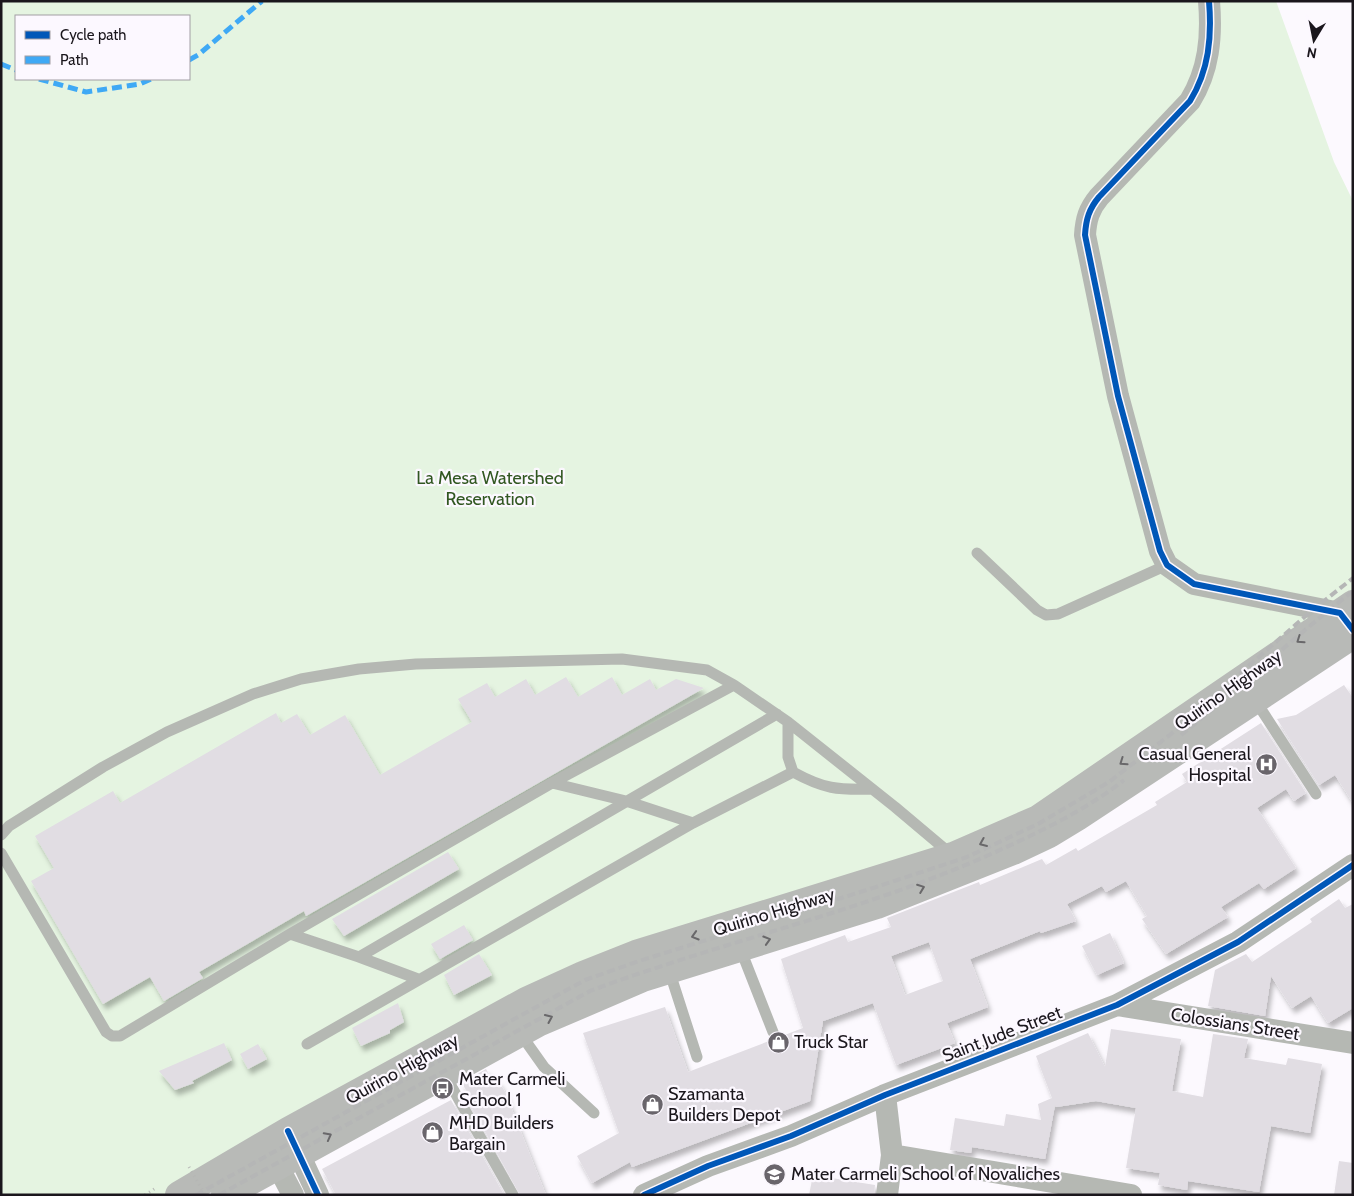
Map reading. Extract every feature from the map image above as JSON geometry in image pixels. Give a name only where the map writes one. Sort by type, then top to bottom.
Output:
[{"type":"main road","name":"Quirino Highway","points":[[225,1195],[282,1148],[526,1000],[583,975],[636,954],[960,864],[1049,834],[1255,700],[1350,621]]},
{"type":"main road","name":"Quirino Highway","points":[[179,1195],[444,1074],[509,1038],[592,999],[669,970],[877,905],[960,864],[1038,819],[1350,621]]},
{"type":"street","points":[[1209,1],[1212,32],[1199,86],[1190,101],[1090,208],[1085,227],[1085,235],[1118,396],[1160,551],[1166,565],[1194,584],[1350,621]]},
{"type":"street","name":"Saint Jude Street","points":[[644,1195],[708,1166],[791,1136],[886,1095],[1117,1005],[1238,942],[1353,865]]},
{"type":"street","name":"Colossians Street","points":[[1117,1005],[1353,1043]]},
{"type":"street","points":[[886,1095],[892,1154],[887,1195]]},
{"type":"street","points":[[282,1148],[293,1195]]},
{"type":"street","points":[[282,1148],[318,1195]]},
{"type":"street","points":[[892,1154],[1130,1195]]},
{"type":"lane","points":[[978,553],[1037,610],[1046,615],[1058,614],[1166,565]]},
{"type":"lane","points":[[1,836],[9,826],[95,772],[168,732],[253,694],[301,679],[359,669],[416,664],[622,659],[707,670],[734,685],[788,722],[872,789],[960,864]]},
{"type":"lane","points":[[1,853],[106,1032],[112,1036],[120,1036],[290,934],[552,783],[734,685]]},
{"type":"lane","points":[[1255,700],[1316,794]]},
{"type":"lane","points":[[359,957],[777,714]]},
{"type":"lane","points":[[788,722],[788,757],[792,772],[813,784],[830,789],[872,789]]},
{"type":"lane","points":[[307,1044],[693,823],[792,772]]},
{"type":"lane","points":[[552,783],[626,801],[693,823]]},
{"type":"lane","points":[[290,934],[418,979]]},
{"type":"lane","points":[[740,948],[773,1032]]},
{"type":"lane","points":[[669,970],[697,1057]]},
{"type":"lane","points":[[509,1038],[522,1036],[544,1067],[594,1113]]},
{"type":"lane","points":[[444,1074],[513,1195]]},
{"type":"path","points":[[190,1167],[205,1195]]},
{"type":"green space","name":"La Mesa Watershed Reservation","points":[[1,1],[1276,1],[1334,162],[1353,201],[1353,590],[1065,802],[179,1195],[1,1195]]},
{"type":"building","points":[[566,677],[578,697],[612,677],[622,695],[650,679],[656,690],[676,679],[704,688],[306,916],[304,911],[199,972],[203,978],[164,1001],[150,977],[103,1004],[31,881],[54,868],[35,836],[113,791],[120,803],[276,713],[281,723],[297,714],[310,735],[345,715],[380,775],[472,722],[458,699],[487,683],[495,697],[526,679],[535,695]]},
{"type":"building","points":[[1344,685],[1353,698],[1353,803],[1335,775],[1319,785],[1277,719],[1296,715]]},
{"type":"building","points":[[1261,723],[1306,793],[1294,801],[1286,789],[1257,808],[1296,868],[1264,889],[1259,883],[1221,907],[1228,917],[1166,954],[1142,919],[1147,916],[1126,881],[1106,892],[1102,886],[1067,904],[1076,921],[1041,933],[1040,931],[970,959],[988,1007],[947,1023],[955,1043],[896,1065],[873,1003],[823,1021],[810,1101],[632,1167],[630,1162],[592,1183],[577,1156],[619,1133],[583,1033],[665,1007],[688,1072],[803,1028],[781,959],[845,935],[848,942],[891,927],[887,918],[979,882],[980,885],[1042,859],[1046,865],[1076,848],[1078,851],[1157,805],[1155,802],[1187,782],[1182,774]],"holes":[[[929,942],[943,981],[905,995],[891,956]]]},
{"type":"building","points":[[448,852],[459,869],[344,936],[332,919]]},
{"type":"building","points":[[1339,899],[1345,908],[1353,904],[1353,1008],[1328,1023],[1311,996],[1292,1008],[1271,976],[1265,1016],[1208,1006],[1215,970],[1246,954],[1252,962],[1312,922],[1310,919]]},
{"type":"building","points":[[464,925],[473,940],[440,959],[431,944]]},
{"type":"building","points":[[1110,933],[1124,963],[1097,975],[1082,946]]},
{"type":"building","points":[[479,954],[492,975],[454,995],[444,975]]},
{"type":"building","points":[[398,1003],[404,1022],[390,1030],[390,1033],[361,1046],[352,1028]]},
{"type":"building","points":[[1111,1029],[1181,1039],[1172,1091],[1203,1097],[1213,1034],[1248,1039],[1244,1058],[1286,1065],[1288,1058],[1322,1064],[1310,1133],[1271,1126],[1259,1192],[1188,1181],[1187,1190],[1158,1185],[1160,1173],[1126,1168],[1136,1108],[1096,1101],[1056,1107],[1055,1105],[1045,1159],[972,1147],[971,1153],[950,1150],[955,1118],[1004,1126],[1006,1114],[1041,1120],[1038,1104],[1052,1098],[1036,1056],[1088,1033],[1105,1067]]},
{"type":"building","points":[[224,1043],[232,1060],[192,1081],[194,1083],[175,1090],[159,1071]]},
{"type":"building","points":[[258,1044],[267,1059],[248,1069],[240,1054]]},
{"type":"building","points":[[486,1069],[493,1082],[498,1080],[505,1092],[546,1195],[520,1195],[464,1093],[467,1092],[462,1083]]},
{"type":"building","name":"MHD Builders Bargain","points":[[451,1100],[504,1195],[336,1195],[322,1169]]},
{"type":"building","points":[[1339,1161],[1353,1163],[1353,1195],[1334,1195]]},
{"type":"building","points":[[813,1175],[875,1185],[874,1195],[809,1195]]},
{"type":"railway","points":[[196,1195],[585,980],[639,961],[967,857],[1038,824],[1109,782],[1171,734],[1309,613],[1353,578]]},
{"type":"railway","points":[[1181,735],[1353,591]]},
{"type":"railway","points":[[219,1195],[590,991],[901,890],[952,871],[1002,849],[1080,810],[1124,780]]},
{"type":"marked path","points":[[190,59],[198,55],[262,1]]},
{"type":"marked path","points":[[1,64],[15,70]]},
{"type":"marked path","points":[[43,80],[86,92],[140,84],[149,80]]},
{"type":"cycle path","points":[[1209,1],[1208,53],[1201,77],[1190,101],[1099,197],[1090,210],[1087,219],[1085,235],[1118,396],[1160,551],[1167,565],[1194,584],[1340,613],[1353,630]]},
{"type":"cycle path","points":[[644,1195],[708,1166],[791,1136],[885,1095],[1117,1005],[1238,942],[1353,865]]},
{"type":"cycle path","points":[[288,1131],[318,1195]]},
{"type":"place","name":"Casual General Hospital","points":[[1267,764]]},
{"type":"place","name":"Truck Star","points":[[778,1042]]},
{"type":"place","name":"Mater Carmeli School 1","points":[[443,1089]]},
{"type":"place","name":"Szamanta Builders Depot","points":[[652,1104]]},
{"type":"place","name":"MHD Builders Bargain","points":[[433,1133]]},
{"type":"place","name":"Mater Carmeli School of Novaliches","points":[[775,1174]]}]
